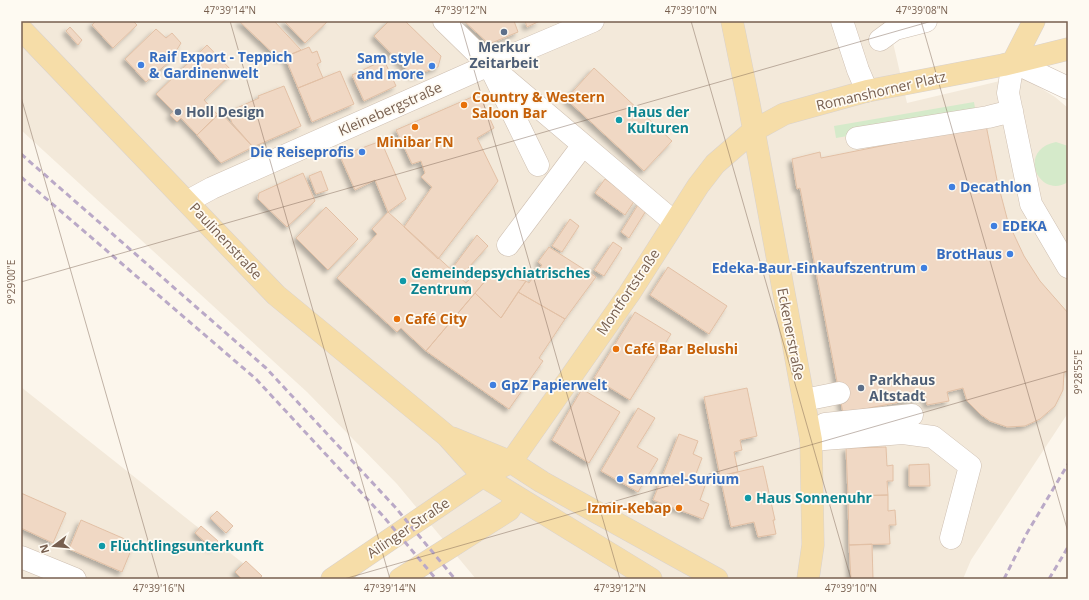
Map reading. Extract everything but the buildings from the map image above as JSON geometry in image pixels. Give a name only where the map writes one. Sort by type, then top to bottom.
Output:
[{"type":"main road","name":"Eckenerstraße","points":[[732,21],[809,433],[813,545],[808,579]]},
{"type":"main road","points":[[1014,62],[1034,21]]},
{"type":"main road","name":"Paulinenstraße","points":[[21,29],[188,201],[276,295],[447,436],[483,476],[651,579]]},
{"type":"main road","name":"Romanshorner Platz","points":[[753,132],[784,114],[867,91],[1014,62],[1068,49]]},
{"type":"main road","name":"Montfortstraße","points":[[511,462],[628,294],[674,222],[715,164],[753,132]]},
{"type":"main road","name":"Paulinenstraße","points":[[447,436],[511,462],[542,482],[717,579]]},
{"type":"main road","points":[[400,579],[509,510],[518,497],[511,462],[483,476]]},
{"type":"main road","name":"Ailinger Straße","points":[[332,579],[483,476]]},
{"type":"street","points":[[444,21],[489,65],[674,222]]},
{"type":"street","name":"Kleinebergstraße","points":[[188,201],[212,188],[489,65],[593,21]]},
{"type":"street","points":[[842,21],[858,70],[867,91]]},
{"type":"street","points":[[880,40],[895,29],[926,21]]},
{"type":"street","points":[[1068,88],[1014,62],[1008,93],[1031,204],[1068,267]]},
{"type":"street","points":[[489,65],[538,165]]},
{"type":"street","points":[[1042,75],[1068,96]]},
{"type":"street","points":[[857,138],[988,117],[1012,111]]},
{"type":"street","points":[[508,245],[583,145]]},
{"type":"street","points":[[804,400],[839,393]]},
{"type":"street","points":[[809,433],[912,415]]},
{"type":"street","points":[[809,433],[903,433],[933,437],[970,466],[951,538]]},
{"type":"street","points":[[21,557],[72,578]]},
{"type":"shaded area","points":[[21,21],[888,21],[907,103],[1021,76],[1055,97],[1068,108],[1068,413],[971,560],[963,579],[476,579],[397,484],[307,392],[21,130]]},
{"type":"shaded area","points":[[21,387],[263,579],[21,579]]},
{"type":"green space","points":[[974,102],[976,114],[836,138],[834,126]]},
{"type":"green space","points":[[1056,142],[1068,146],[1068,182],[1058,186],[1048,184],[1041,179],[1036,172],[1035,163],[1037,154],[1044,147]]},
{"type":"railway","points":[[21,154],[266,368],[395,507],[455,579]]},
{"type":"railway","points":[[21,177],[256,379],[383,516],[436,579]]},
{"type":"railway","points":[[1004,579],[1027,533],[1068,464]]},
{"type":"railway","points":[[1049,579],[1068,547]]},
{"type":"place","name":"Merkur Zeitarbeit","points":[[504,32]]},
{"type":"place","name":"Raif Export - Teppich & Gardinenwelt","points":[[141,65]]},
{"type":"place","name":"Sam style and more","points":[[432,66]]},
{"type":"place","name":"Country & Western Saloon Bar","points":[[464,105]]},
{"type":"place","name":"Holl Design","points":[[178,112]]},
{"type":"place","name":"Haus der Kulturen","points":[[619,120]]},
{"type":"place","name":"Minibar FN","points":[[415,127]]},
{"type":"place","name":"Die Reiseprofis","points":[[362,152]]},
{"type":"place","name":"Decathlon","points":[[952,187]]},
{"type":"place","name":"EDEKA","points":[[994,226]]},
{"type":"place","name":"BrotHaus","points":[[1010,254]]},
{"type":"place","name":"Edeka-Baur-Einkaufszentrum","points":[[924,268]]},
{"type":"place","name":"Gemeindepsychiatrisches Zentrum","points":[[403,281]]},
{"type":"place","name":"Café City","points":[[397,319]]},
{"type":"place","name":"Café Bar Belushi","points":[[616,349]]},
{"type":"place","name":"GpZ Papierwelt","points":[[493,385]]},
{"type":"place","name":"Parkhaus Altstadt","points":[[861,388]]},
{"type":"place","name":"Sammel-Surium","points":[[620,479]]},
{"type":"place","name":"Haus Sonnenuhr","points":[[748,498]]},
{"type":"place","name":"Izmir-Kebap","points":[[679,508]]},
{"type":"place","name":"Flüchtlingsunterkunft","points":[[102,546]]}]
